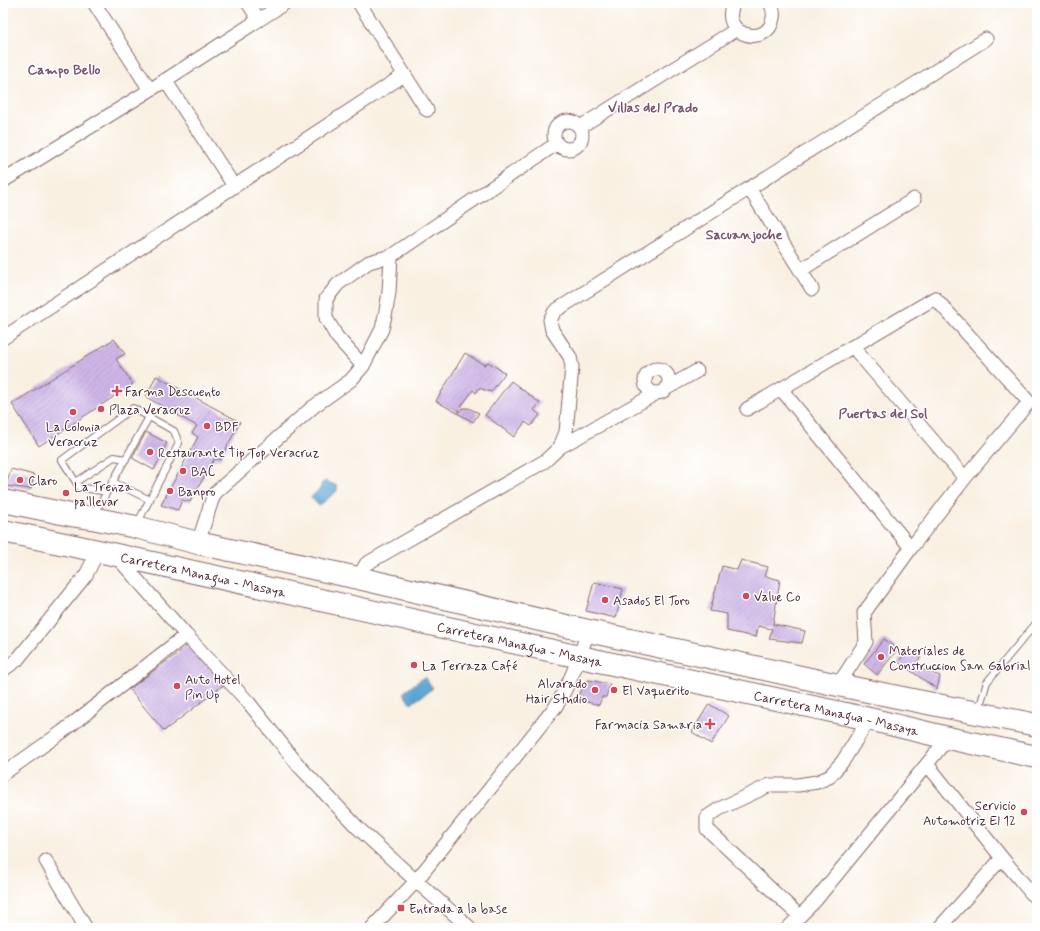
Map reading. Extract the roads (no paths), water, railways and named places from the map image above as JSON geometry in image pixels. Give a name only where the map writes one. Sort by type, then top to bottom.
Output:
[{"type":"highway","name":"Carretera Managua - Masaya","points":[[3,501],[136,527],[198,543],[588,631],[838,685],[977,714],[1025,721]]},
{"type":"highway","points":[[12,533],[37,534],[44,529],[46,525],[44,516],[34,507]]},
{"type":"highway","points":[[67,545],[61,537],[60,527],[64,521],[82,516]]},
{"type":"highway","name":"Carretera Managua - Masaya","points":[[12,533],[892,724],[948,738],[1037,757]]},
{"type":"highway","points":[[864,718],[865,711],[870,703],[868,691]]},
{"type":"highway","points":[[891,696],[886,700],[884,706],[892,724]]},
{"type":"street","points":[[94,3],[150,90]]},
{"type":"street","points":[[248,3],[259,20]]},
{"type":"street","points":[[3,181],[150,90],[285,3]]},
{"type":"street","points":[[359,3],[427,110]]},
{"type":"street","points":[[734,3],[731,10],[733,24],[743,34],[750,36],[764,32],[770,27],[774,13],[770,3]]},
{"type":"street","points":[[580,127],[737,29]]},
{"type":"street","points":[[560,447],[566,432],[572,367],[570,357],[552,330],[550,320],[555,311],[986,38]]},
{"type":"street","points":[[3,338],[404,75]]},
{"type":"street","points":[[165,80],[234,186]]},
{"type":"street","points":[[564,121],[573,121],[580,127],[582,132],[580,141],[574,148],[564,149],[556,144],[553,135],[556,126],[560,123],[564,121]]},
{"type":"street","points":[[364,366],[337,337],[326,318],[326,299],[338,284],[370,262],[392,256],[556,144]]},
{"type":"street","points":[[749,188],[812,289]]},
{"type":"street","points":[[801,270],[914,199]]},
{"type":"street","points":[[198,543],[215,493],[313,407],[351,380],[364,366],[382,329],[389,292],[392,256]]},
{"type":"street","points":[[747,409],[935,298],[1029,402],[965,478],[911,548],[864,613],[866,642],[838,685]]},
{"type":"street","points":[[853,347],[965,478]]},
{"type":"street","points":[[358,578],[366,564],[546,461],[560,447],[697,371]]},
{"type":"street","points":[[781,389],[911,548]]},
{"type":"street","points":[[3,670],[17,660],[86,575],[107,553],[249,703],[305,771],[358,828],[470,928]]},
{"type":"street","points":[[372,928],[416,881],[556,706],[567,687],[580,657],[588,631]]},
{"type":"street","points":[[3,774],[62,732],[186,635]]},
{"type":"street","points":[[793,910],[707,829],[706,817],[718,809],[770,785],[798,785],[817,782],[829,777],[843,761],[864,718]]},
{"type":"street","points":[[788,928],[815,901],[948,738]]},
{"type":"street","points":[[927,764],[1037,900]]},
{"type":"street","points":[[939,928],[1002,858]]},
{"type":"street","points":[[46,861],[86,928]]},
{"type":"lane","points":[[107,492],[79,487],[62,460],[133,408],[174,431],[179,443],[136,527]]},
{"type":"lane","points":[[82,516],[107,492],[149,417]]},
{"type":"lane","points":[[76,482],[114,457],[126,459]]},
{"type":"lane","points":[[113,482],[150,500]]},
{"type":"lane","points":[[977,714],[987,682],[1037,622]]},
{"type":"water","points":[[326,481],[337,486],[337,491],[319,506],[311,497],[320,489],[322,483]]},
{"type":"water","points":[[424,677],[433,688],[411,704],[403,693]]},
{"type":"place","name":"Farma Descuento","points":[[117,391]]},
{"type":"place","name":"Plaza Veracruz","points":[[101,409]]},
{"type":"place","name":"La Colonia Veracruz","points":[[73,412]]},
{"type":"place","name":"BDF","points":[[207,426]]},
{"type":"place","name":"Restaurante Tip Top Veracruz","points":[[150,452]]},
{"type":"place","name":"BAC","points":[[183,471]]},
{"type":"place","name":"Claro","points":[[20,480]]},
{"type":"place","name":"Banpro","points":[[170,491]]},
{"type":"place","name":"La Trenza pa'llevar","points":[[66,493]]},
{"type":"place","name":"Value Co","points":[[746,596]]},
{"type":"place","name":"Asados El Toro","points":[[605,600]]},
{"type":"place","name":"Materiales de Construccion San Gabrial","points":[[881,657]]},
{"type":"place","name":"La Terraza Café","points":[[414,665]]},
{"type":"place","name":"Auto Hotel Pin Up","points":[[177,686]]},
{"type":"place","name":"Alvarado Hair Studio","points":[[595,690]]},
{"type":"place","name":"El Vaquerito","points":[[614,690]]},
{"type":"place","name":"Farmacia Samaria","points":[[710,724]]},
{"type":"place","name":"Servicio Automotriz El 12","points":[[1024,812]]},
{"type":"place","name":"Entrada a la base","points":[[401,908]]},
{"type":"district","name":"Campo Bello","points":[[64,69]]},
{"type":"district","name":"Villas del Prado","points":[[653,107]]},
{"type":"district","name":"Sacuanjoche","points":[[744,234]]},
{"type":"district","name":"Puertas del Sol","points":[[883,413]]}]
